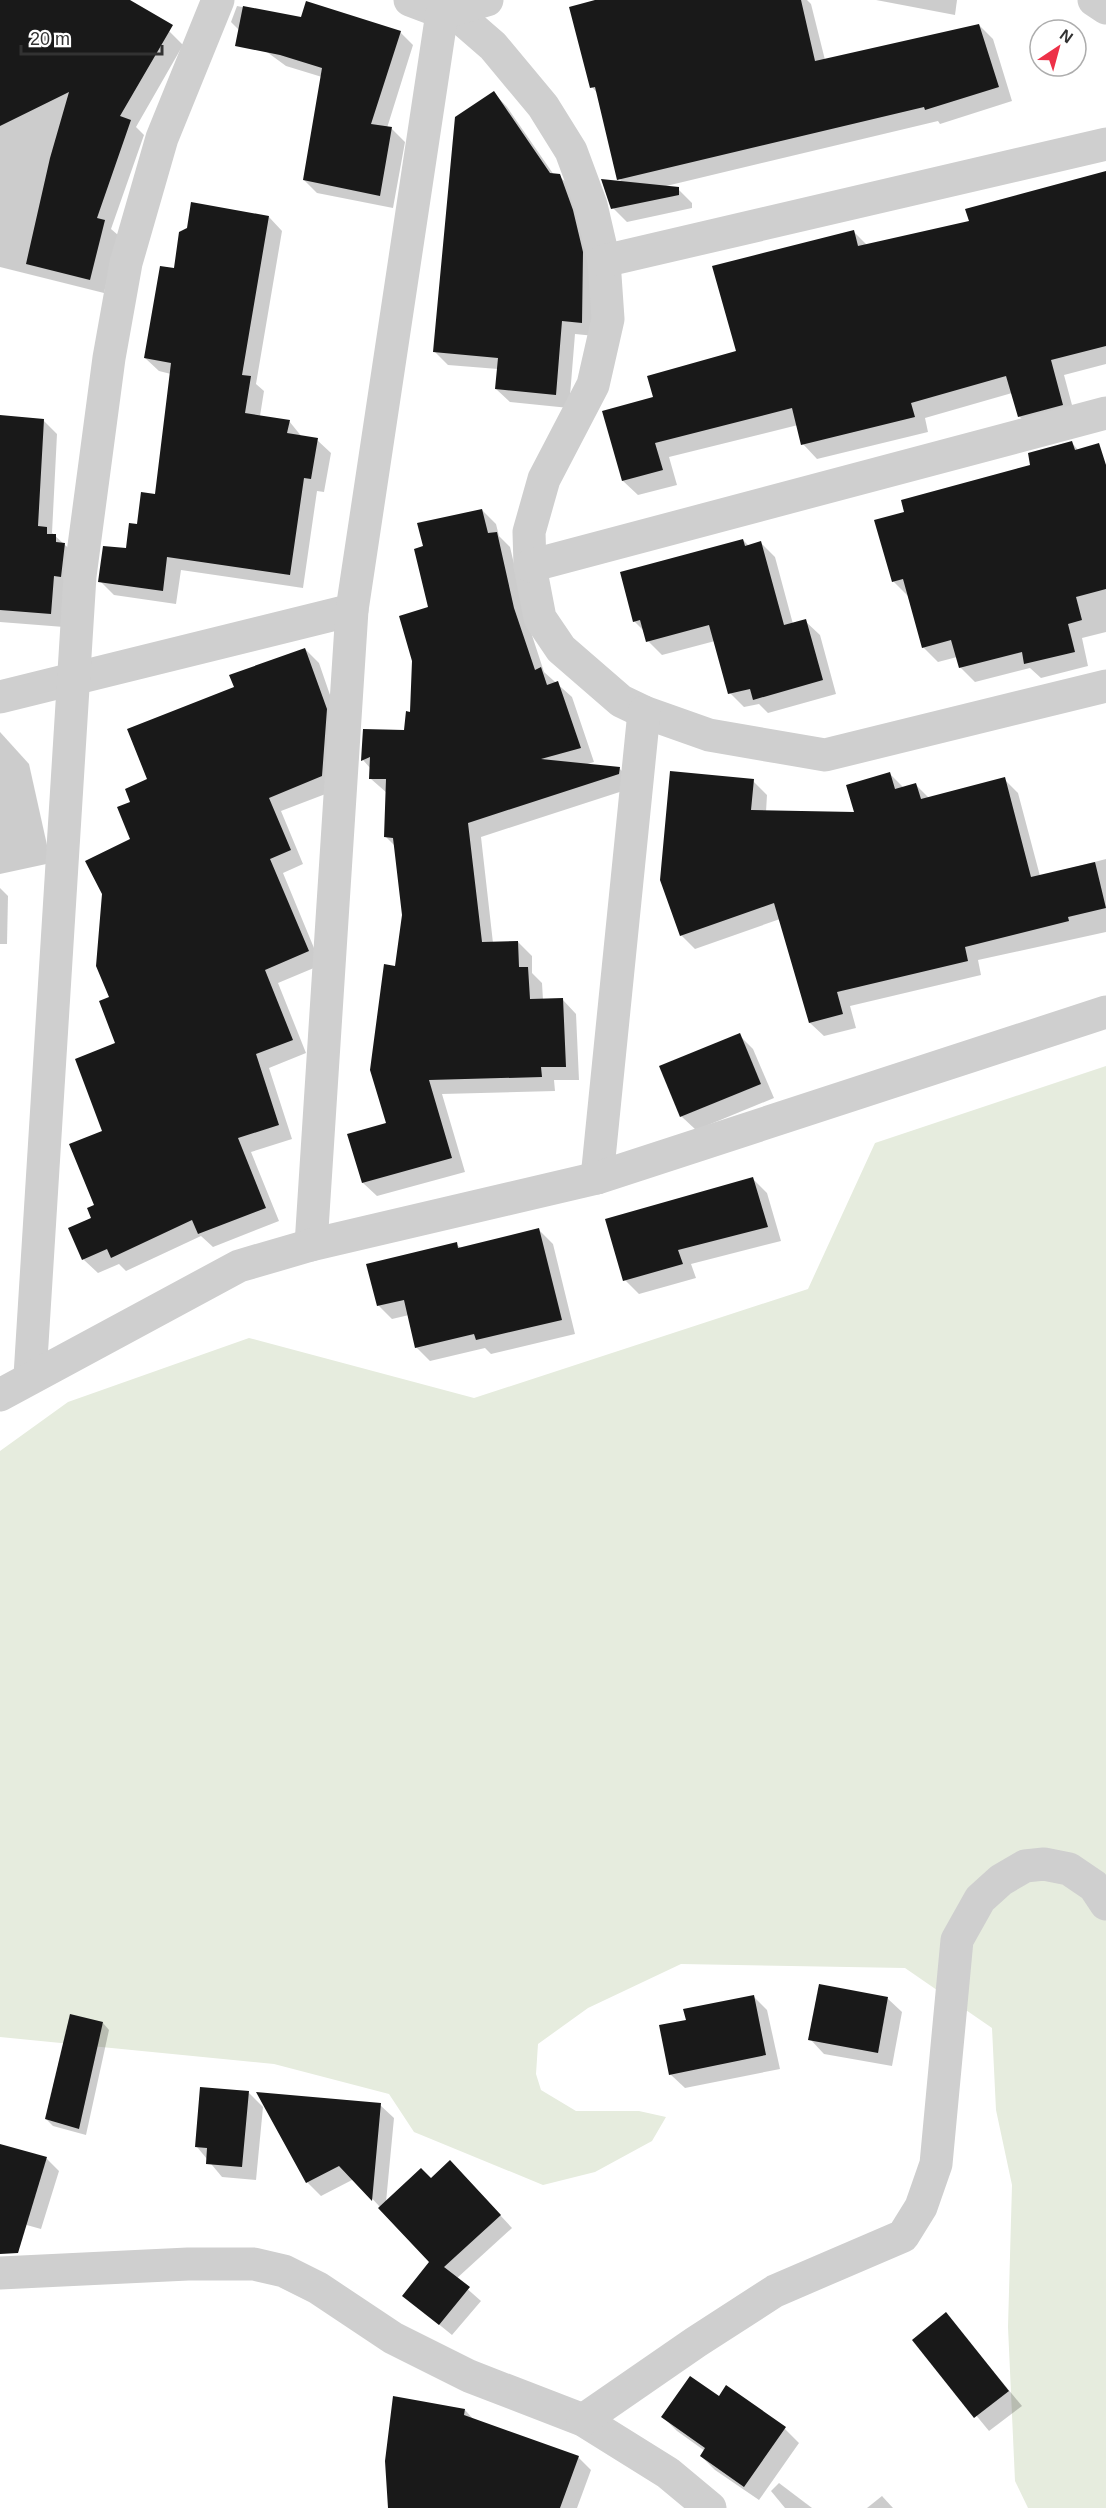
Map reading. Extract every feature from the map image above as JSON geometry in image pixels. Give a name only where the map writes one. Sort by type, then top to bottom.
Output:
[{"type":"street","points":[[30,1376],[80,576],[109,358],[126,263],[162,138],[218,0]]},
{"type":"street","points":[[410,0],[463,20],[494,46],[543,106],[571,151],[591,205],[604,261],[608,319],[593,384],[544,479],[529,532],[530,566],[540,618],[561,648],[621,701],[644,712],[709,735],[825,755],[1106,686]]},
{"type":"street","points":[[442,13],[487,0]]},
{"type":"street","points":[[1094,0],[1106,8]]},
{"type":"street","points":[[311,1245],[352,610],[442,13]]},
{"type":"street","points":[[604,261],[1106,144]]},
{"type":"street","points":[[530,566],[1106,413]]},
{"type":"street","points":[[0,697],[352,610]]},
{"type":"street","points":[[597,1178],[644,712]]},
{"type":"street","points":[[0,1395],[30,1376],[239,1266],[311,1245],[597,1178],[1106,1012]]},
{"type":"street","points":[[584,2420],[696,2342],[775,2291],[903,2236],[921,2207],[936,2164],[957,1940],[980,1899],[1001,1880],[1025,1866],[1044,1864],[1069,1869],[1094,1886],[1106,1904]]},
{"type":"street","points":[[0,2273],[188,2264],[254,2264],[284,2271],[318,2288],[393,2338],[469,2376],[584,2420],[668,2473],[710,2508]]},
{"type":"shaded area","points":[[1106,1066],[1106,2508],[1028,2508],[1015,2481],[1008,2327],[1012,2185],[996,2110],[992,2028],[905,1968],[681,1964],[588,2008],[538,2044],[536,2074],[541,2090],[576,2111],[639,2111],[666,2117],[652,2141],[595,2172],[543,2185],[414,2132],[389,2094],[274,2064],[0,2037],[0,1451],[68,1402],[249,1338],[474,1398],[808,1289],[875,1143]]},
{"type":"building","points":[[0,0],[130,0],[173,25],[120,116],[131,120],[97,218],[105,220],[90,280],[26,264],[50,158],[69,92],[0,126]]},
{"type":"building","points":[[595,0],[801,0],[815,61],[979,24],[999,87],[925,110],[924,107],[617,180],[595,87],[590,88],[569,7]]},
{"type":"building","points":[[306,1],[401,31],[371,124],[392,127],[380,196],[303,180],[322,68],[280,55],[235,46],[243,6],[301,17]]},
{"type":"building","points":[[494,91],[550,173],[560,174],[573,210],[583,252],[582,323],[562,321],[556,395],[495,389],[498,358],[433,352],[455,117]]},
{"type":"building","points":[[1106,171],[1106,346],[1051,360],[1063,405],[1018,417],[1006,376],[911,403],[915,417],[801,445],[792,408],[655,443],[663,470],[622,481],[602,411],[653,397],[647,376],[736,351],[712,266],[854,230],[858,246],[969,221],[965,209]]},
{"type":"building","points":[[601,179],[679,187],[679,195],[611,209]]},
{"type":"building","points":[[191,202],[269,216],[242,375],[251,376],[245,413],[290,420],[287,433],[318,438],[311,479],[304,478],[290,575],[167,557],[163,591],[98,582],[103,546],[126,548],[129,523],[137,524],[141,492],[155,494],[171,363],[144,358],[160,266],[174,268],[179,232],[187,228]]},
{"type":"building","points":[[0,415],[44,419],[38,526],[47,527],[47,534],[56,534],[56,542],[65,543],[61,577],[54,576],[51,614],[0,610]]},
{"type":"building","points":[[1072,441],[1075,450],[1099,443],[1106,465],[1106,589],[1076,597],[1082,620],[1068,624],[1075,652],[1024,664],[1022,652],[959,668],[951,640],[922,648],[903,579],[892,582],[874,520],[904,512],[901,500],[1030,465],[1028,453]]},
{"type":"building","points":[[482,509],[488,533],[497,532],[514,608],[535,670],[541,667],[547,685],[558,681],[581,748],[541,759],[620,767],[619,774],[468,823],[482,942],[518,941],[519,967],[528,967],[530,999],[563,998],[566,1067],[541,1067],[542,1077],[429,1080],[452,1158],[362,1183],[347,1134],[386,1123],[370,1070],[384,964],[395,966],[402,915],[393,838],[384,837],[386,779],[369,779],[370,757],[361,761],[363,729],[404,730],[406,711],[410,712],[412,661],[399,616],[428,607],[414,549],[423,546],[417,523]]},
{"type":"building","points":[[743,539],[745,546],[761,541],[784,625],[806,619],[823,680],[753,700],[750,689],[728,694],[709,625],[646,642],[640,620],[633,622],[620,572]]},
{"type":"building","points":[[305,648],[327,709],[322,776],[269,798],[291,850],[270,859],[309,951],[265,970],[293,1040],[256,1054],[279,1125],[238,1138],[266,1208],[198,1234],[192,1220],[111,1258],[107,1249],[82,1260],[68,1228],[91,1218],[87,1208],[94,1205],[69,1144],[102,1131],[75,1059],[115,1043],[99,1001],[109,997],[96,966],[102,894],[85,861],[130,839],[117,807],[130,802],[125,789],[147,779],[127,729],[234,687],[229,675]]},
{"type":"building","points":[[670,771],[754,779],[751,810],[854,812],[846,785],[890,772],[895,789],[916,783],[921,799],[1005,777],[1031,877],[1095,862],[1106,908],[1068,917],[1069,921],[965,947],[968,961],[837,992],[843,1014],[809,1023],[774,903],[680,936],[660,880]]},
{"type":"building","points":[[740,1033],[761,1084],[680,1117],[659,1066]]},
{"type":"building","points":[[753,1177],[768,1227],[678,1250],[683,1264],[623,1281],[605,1219]]},
{"type":"building","points":[[539,1228],[562,1320],[476,1340],[474,1334],[415,1348],[404,1300],[377,1306],[366,1264],[457,1242],[458,1248]]},
{"type":"building","points":[[819,1984],[888,1997],[878,2053],[808,2040]]},
{"type":"building","points":[[754,1995],[766,2055],[669,2075],[659,2025],[686,2020],[683,2009]]},
{"type":"building","points":[[70,2014],[103,2022],[79,2129],[45,2119]]},
{"type":"building","points":[[200,2087],[249,2091],[242,2167],[206,2164],[207,2148],[195,2147]]},
{"type":"building","points":[[256,2092],[381,2103],[372,2201],[339,2166],[306,2183]]},
{"type":"building","points":[[0,2144],[47,2157],[18,2253],[0,2254]]},
{"type":"building","points":[[450,2160],[501,2215],[444,2267],[470,2287],[439,2325],[402,2296],[429,2262],[378,2208],[421,2168],[431,2178]]},
{"type":"building","points":[[946,2312],[1009,2391],[974,2418],[912,2340]]},
{"type":"building","points":[[690,2376],[719,2396],[726,2385],[786,2427],[744,2487],[700,2456],[705,2448],[661,2417]]},
{"type":"building","points":[[393,2396],[465,2409],[464,2415],[579,2456],[560,2508],[388,2508],[385,2461]]}]
